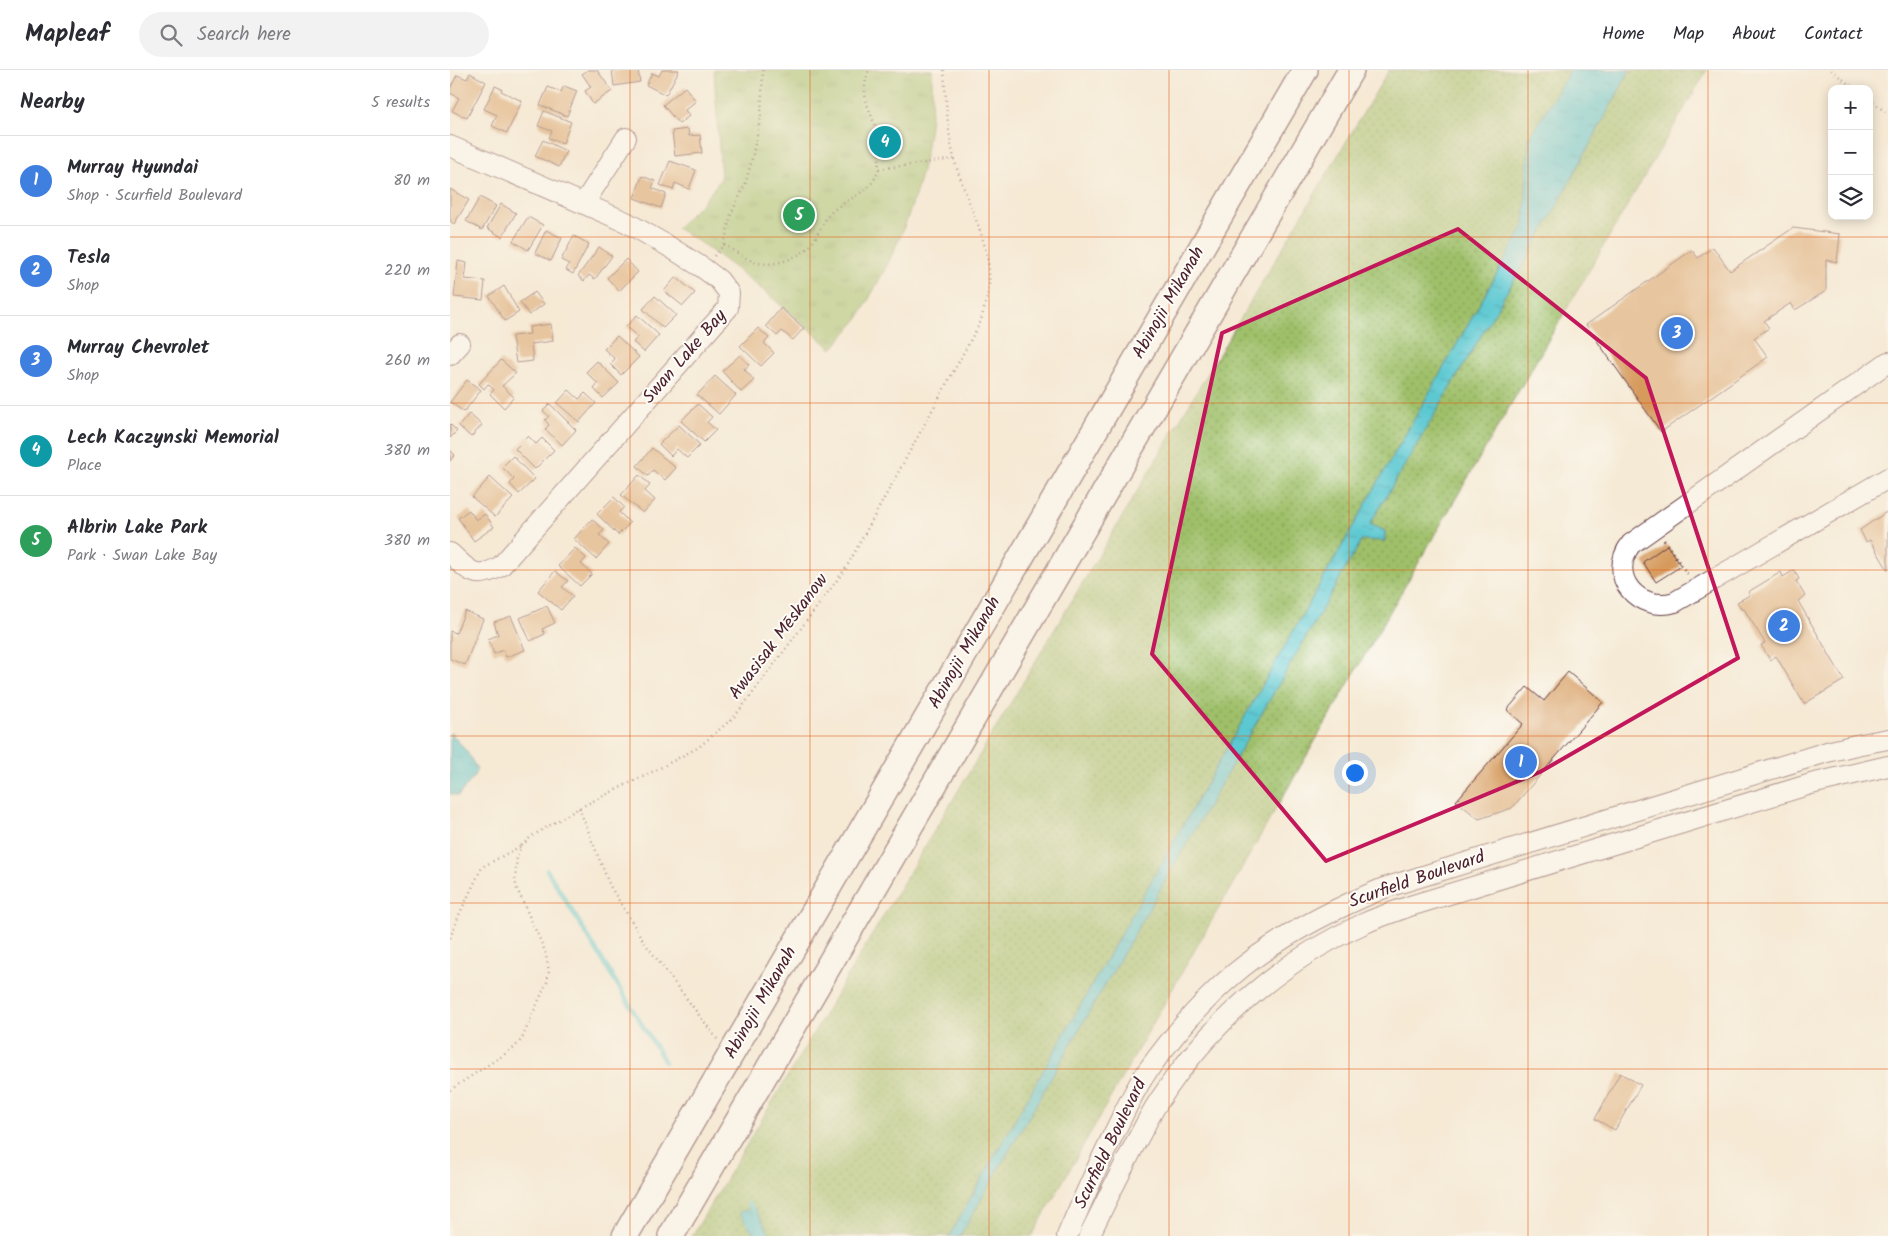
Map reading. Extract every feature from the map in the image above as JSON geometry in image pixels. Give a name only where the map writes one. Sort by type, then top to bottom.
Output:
[{"type":"main road","name":"Abinojii Mikanah","points":[[625,1236],[1305,70]]},
{"type":"main road","points":[[671,1236],[1351,70]]},
{"type":"street","points":[[584,204],[626,138]]},
{"type":"street","name":"Swan Lake Bay","points":[[450,553],[469,570],[478,574],[488,574],[501,566],[728,308],[730,293],[719,280],[703,268],[626,222],[452,151]]},
{"type":"street","points":[[1888,362],[1631,544],[1625,552],[1621,566],[1626,583],[1642,600],[1653,604],[1675,602],[1888,478]]},
{"type":"street","name":"Scurfield Boulevard","points":[[1067,1236],[1089,1184],[1129,1102],[1146,1074],[1179,1031],[1214,993],[1235,974],[1286,937],[1348,902],[1384,888],[1828,752],[1888,739]]},
{"type":"street","name":"Scurfield Boulevard","points":[[1089,1236],[1157,1102],[1175,1077],[1198,1048],[1249,997],[1302,957],[1363,924],[1410,906],[1811,784],[1888,766]]},
{"type":"path","points":[[703,268],[724,245],[731,214],[745,185],[761,116],[763,70]]},
{"type":"path","points":[[724,245],[755,262],[779,262],[796,256],[804,251],[812,242],[835,208],[862,192],[873,181],[878,170],[878,136],[867,106],[865,94],[865,83],[869,70]]},
{"type":"path","name":"Awasisak Mēskanow","points":[[450,938],[458,915],[482,867],[522,846],[543,828],[579,808],[689,753],[734,717],[846,568],[981,321],[989,288],[988,262],[978,225],[954,159],[949,133],[944,70]]},
{"type":"path","points":[[1831,70],[1850,85]]},
{"type":"path","points":[[1873,102],[1888,114]]},
{"type":"path","points":[[878,170],[954,159]]},
{"type":"path","points":[[1655,528],[1697,589]]},
{"type":"path","points":[[579,808],[610,886],[644,942],[730,1056]]},
{"type":"path","points":[[450,1090],[514,1048],[522,1039],[547,982],[549,971],[545,952],[515,880],[517,856],[522,846]]},
{"type":"highlighted area","points":[[1458,229],[1646,378],[1738,658],[1540,772],[1326,861],[1152,654],[1222,333]]},
{"type":"green space","points":[[714,70],[932,70],[930,127],[919,182],[911,209],[889,261],[865,307],[857,320],[832,349],[718,255],[677,228],[703,202],[721,179]]},
{"type":"green space","points":[[1389,70],[1707,70],[1536,360],[1032,1236],[692,1236]]},
{"type":"water","points":[[1570,70],[1630,70],[1547,224],[1370,524],[1385,531],[1385,541],[1362,540],[960,1236],[949,1236],[1524,226],[1529,139]]},
{"type":"water","points":[[450,732],[467,752],[477,769],[473,778],[458,796],[450,794]]},
{"type":"water","points":[[755,1208],[771,1236],[755,1236],[739,1212]]},
{"type":"building","points":[[588,70],[597,70],[612,91],[593,104],[585,91],[591,87],[582,74]]},
{"type":"building","points":[[612,70],[638,70],[640,82],[614,86]]},
{"type":"building","points":[[662,70],[679,70],[666,95],[646,85],[652,73],[659,76]]},
{"type":"building","points":[[470,73],[486,82],[467,118],[452,111],[459,98],[450,93],[450,89],[457,75],[467,79]]},
{"type":"building","points":[[495,86],[522,101],[507,133],[492,126],[497,115],[484,109]]},
{"type":"building","points":[[564,86],[577,91],[567,116],[540,105],[548,87],[561,92]]},
{"type":"building","points":[[685,87],[696,101],[685,110],[689,116],[679,124],[663,105]]},
{"type":"building","points":[[544,111],[571,122],[563,143],[549,138],[552,131],[538,126]]},
{"type":"building","points":[[688,129],[689,136],[700,135],[702,153],[675,156],[672,131]]},
{"type":"building","points":[[543,140],[566,151],[559,167],[535,156]]},
{"type":"building","points":[[670,161],[696,170],[689,189],[675,183],[673,190],[660,185]]},
{"type":"building","points":[[642,176],[655,181],[652,188],[666,194],[661,208],[634,198]]},
{"type":"building","points":[[450,189],[469,200],[454,224],[450,221]]},
{"type":"building","points":[[480,197],[496,206],[482,230],[466,221]]},
{"type":"building","points":[[501,204],[516,213],[502,237],[487,228]]},
{"type":"building","points":[[528,217],[543,225],[528,250],[513,241]]},
{"type":"building","points":[[1793,228],[1840,234],[1837,262],[1826,260],[1826,291],[1795,310],[1791,303],[1764,321],[1769,328],[1754,338],[1768,357],[1661,432],[1586,325],[1692,250],[1698,258],[1713,247],[1730,271]]},
{"type":"building","points":[[546,230],[562,238],[551,261],[535,253]]},
{"type":"building","points":[[574,236],[589,244],[573,274],[566,270],[569,264],[561,260]]},
{"type":"building","points":[[599,247],[612,256],[595,279],[589,275],[584,281],[578,276]]},
{"type":"building","points":[[626,259],[638,272],[619,291],[607,278]]},
{"type":"building","points":[[458,261],[467,263],[465,279],[485,281],[483,300],[454,297]]},
{"type":"building","points":[[676,277],[695,293],[683,306],[664,291]]},
{"type":"building","points":[[504,286],[519,312],[505,321],[489,296]]},
{"type":"building","points":[[535,292],[544,304],[529,315],[520,302]]},
{"type":"building","points":[[655,296],[676,315],[663,328],[643,309]]},
{"type":"building","points":[[781,308],[804,328],[793,340],[782,331],[777,336],[766,326]]},
{"type":"building","points":[[637,315],[659,335],[644,352],[633,342],[638,337],[626,327]]},
{"type":"building","points":[[551,324],[553,341],[531,344],[533,361],[516,363],[512,336],[530,334],[529,327]]},
{"type":"building","points":[[758,328],[769,338],[764,343],[774,353],[761,366],[740,346]]},
{"type":"building","points":[[617,336],[639,357],[621,375],[610,364],[615,359],[604,349]]},
{"type":"building","points":[[740,355],[749,365],[744,369],[754,380],[741,392],[722,371]]},
{"type":"building","points":[[501,360],[516,373],[502,386],[514,397],[504,408],[490,394],[494,390],[488,384],[484,389],[479,384]]},
{"type":"building","points":[[597,361],[619,383],[603,398],[594,389],[598,384],[586,372]]},
{"type":"building","points":[[715,376],[736,395],[719,414],[697,395]]},
{"type":"building","points":[[467,380],[481,390],[464,412],[450,402]]},
{"type":"building","points":[[569,390],[579,399],[585,393],[596,403],[579,422],[557,403]]},
{"type":"building","points":[[550,404],[576,430],[562,445],[545,429],[549,425],[545,420],[549,416],[543,411]]},
{"type":"building","points":[[698,404],[712,417],[707,422],[716,430],[704,442],[681,421]]},
{"type":"building","points":[[469,414],[482,425],[471,437],[459,426]]},
{"type":"building","points":[[450,424],[457,431],[450,438]]},
{"type":"building","points":[[679,425],[700,445],[687,458],[677,449],[671,456],[659,444]]},
{"type":"building","points":[[528,436],[536,444],[542,438],[554,450],[535,469],[515,449]]},
{"type":"building","points":[[652,448],[676,468],[665,480],[653,470],[648,476],[637,466]]},
{"type":"building","points":[[450,450],[455,455],[450,461]]},
{"type":"building","points":[[513,456],[535,479],[519,494],[510,484],[514,479],[502,467]]},
{"type":"building","points":[[639,475],[650,485],[645,491],[655,500],[643,513],[621,495]]},
{"type":"building","points":[[490,477],[513,498],[495,517],[472,497]]},
{"type":"building","points":[[614,497],[624,507],[619,512],[630,523],[618,535],[597,514]]},
{"type":"building","points":[[469,510],[476,520],[485,514],[494,527],[474,541],[458,518]]},
{"type":"building","points":[[1888,511],[1888,570],[1870,540],[1866,542],[1860,530]]},
{"type":"building","points":[[592,519],[604,530],[599,535],[609,544],[596,559],[574,539]]},
{"type":"building","points":[[1667,545],[1681,566],[1656,582],[1643,562]]},
{"type":"building","points":[[575,548],[586,558],[581,564],[592,574],[580,586],[558,566]]},
{"type":"building","points":[[1794,570],[1799,579],[1796,581],[1805,596],[1798,601],[1844,680],[1804,704],[1776,656],[1770,660],[1761,645],[1765,643],[1744,609],[1742,610],[1737,602],[1750,595],[1748,592],[1781,572],[1783,577]]},
{"type":"building","points":[[555,571],[568,581],[562,587],[573,596],[561,610],[538,591]]},
{"type":"building","points":[[547,606],[555,623],[542,629],[545,634],[530,641],[520,618]]},
{"type":"building","points":[[465,611],[483,619],[465,665],[450,659],[450,631],[456,633]]},
{"type":"building","points":[[511,616],[525,650],[506,657],[503,650],[494,654],[488,639],[498,635],[494,622]]},
{"type":"building","points":[[1568,672],[1603,702],[1512,808],[1479,819],[1456,801],[1523,724],[1507,710],[1527,687],[1544,701]]},
{"type":"building","points":[[1620,1073],[1641,1085],[1615,1130],[1595,1119]]},
{"type":"waterway","points":[[547,870],[665,1062]]},
{"type":"waterway","points":[[749,1204],[752,1209]]},
{"type":"place","name":"Lech Kaczynski Memorial","points":[[885,142]]},
{"type":"place","name":"Albrin Lake Park","points":[[799,215]]},
{"type":"place","name":"Murray Chevrolet","points":[[1677,333]]},
{"type":"place","name":"Tesla","points":[[1784,626]]},
{"type":"place","name":"Murray Hyundai","points":[[1521,762]]}]
